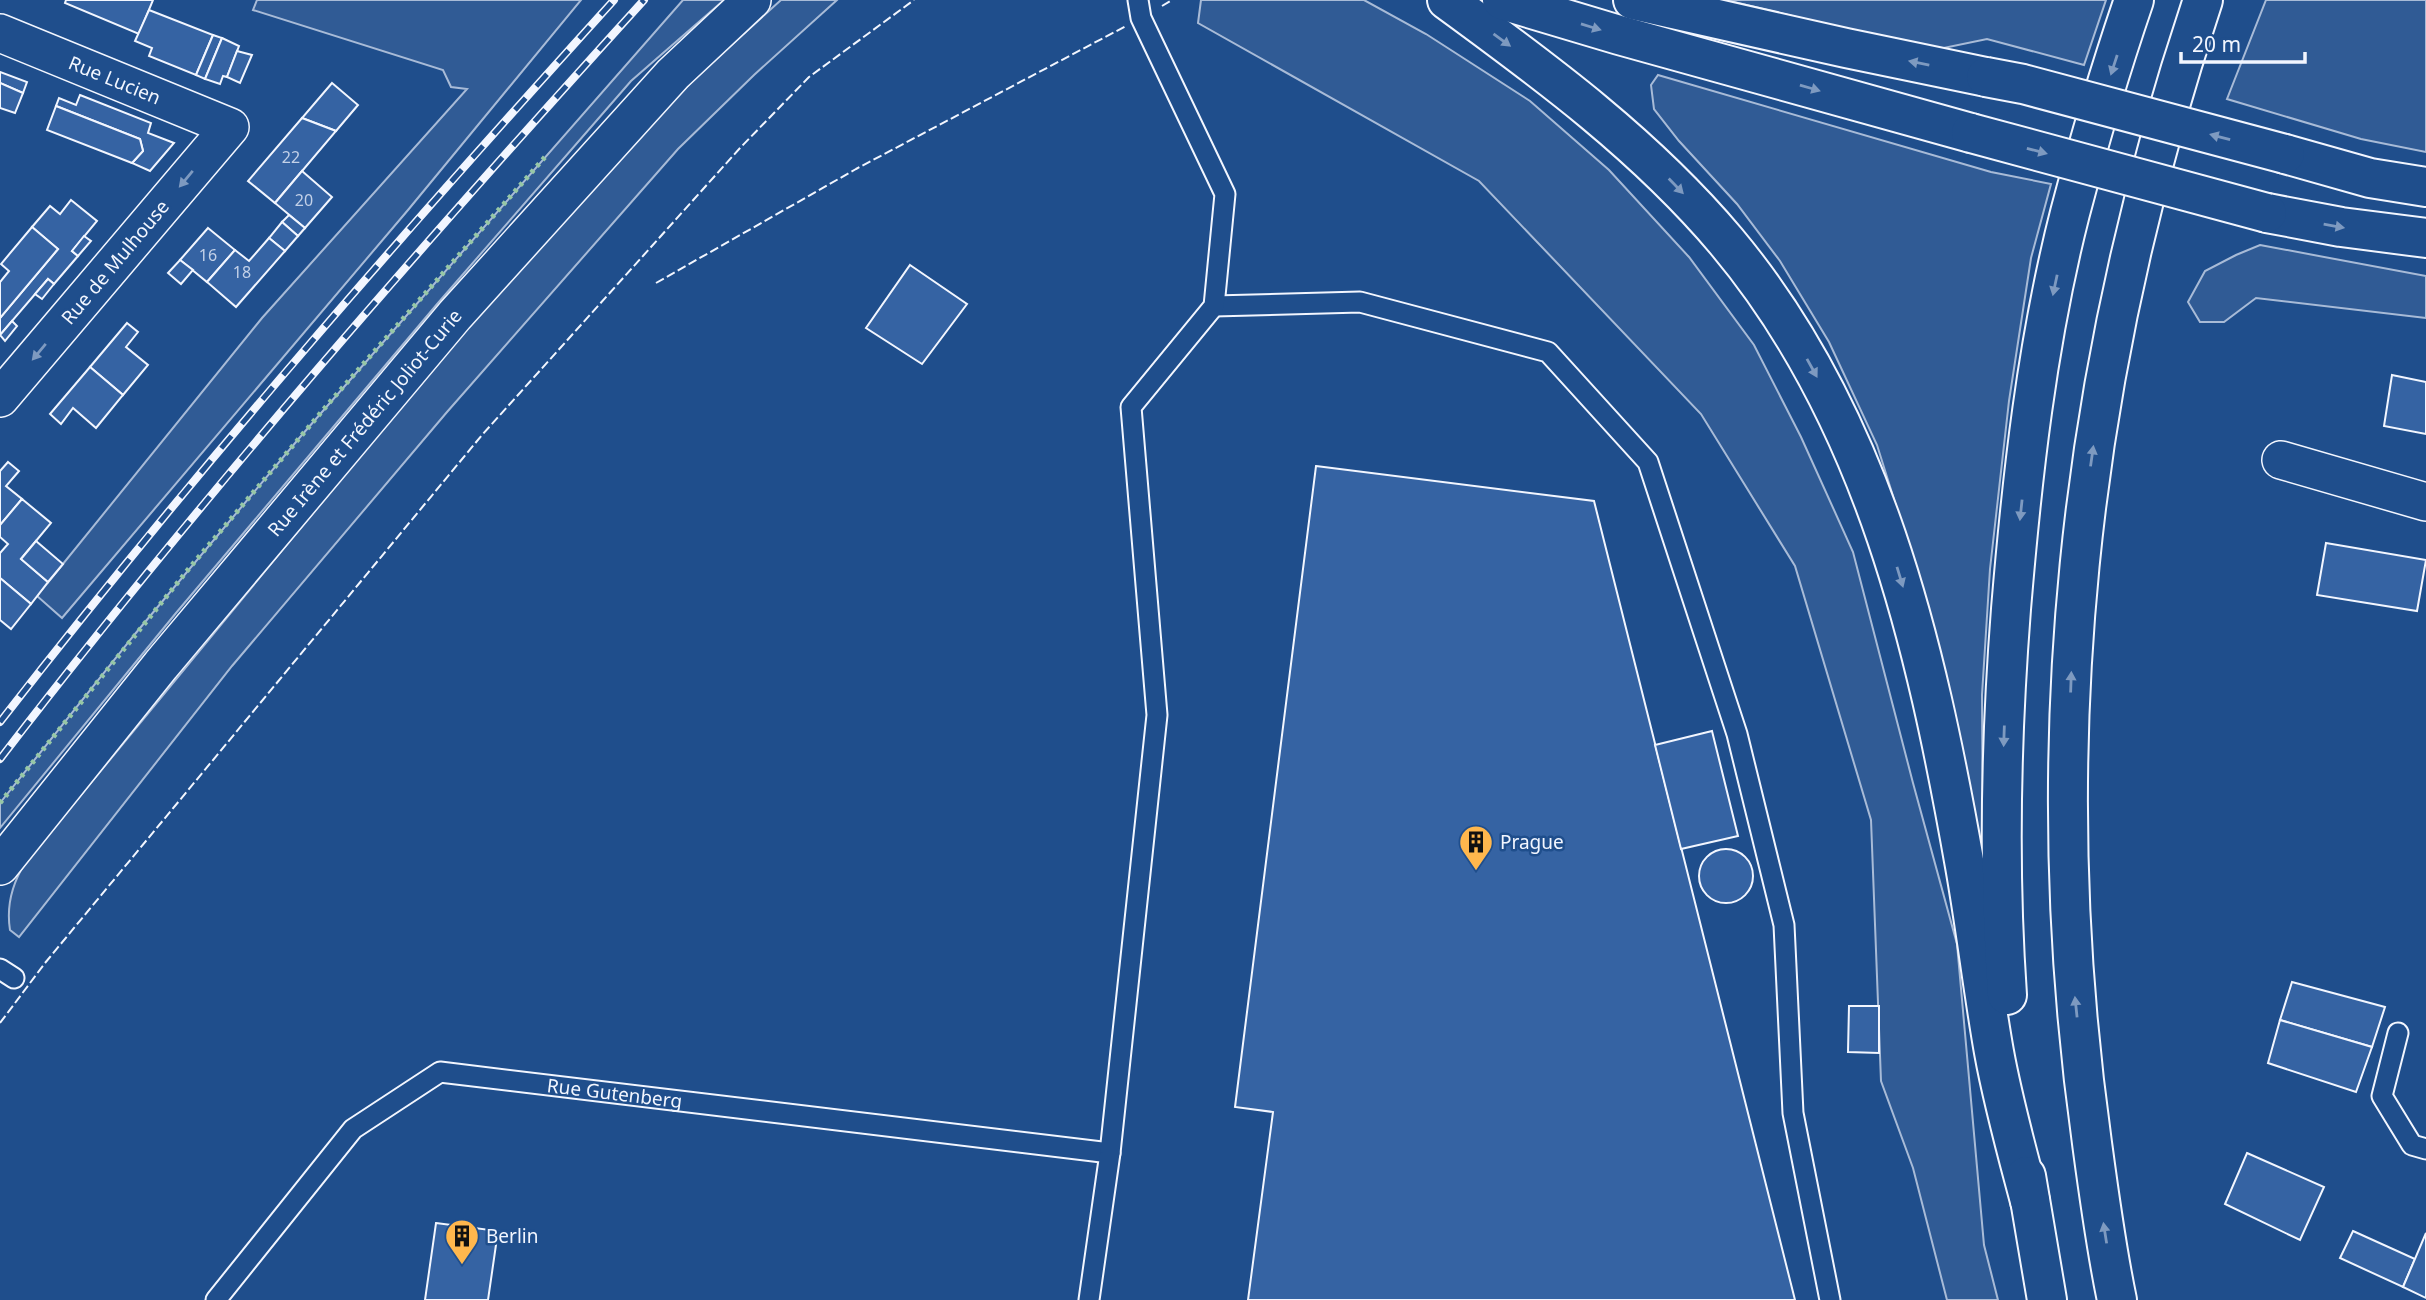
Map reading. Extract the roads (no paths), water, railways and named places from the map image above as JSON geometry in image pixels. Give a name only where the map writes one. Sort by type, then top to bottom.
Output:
[{"type":"main road","points":[[1447,0],[1533,63],[1615,129],[1654,164],[1702,214],[1773,303],[1807,359],[1844,430],[1888,538],[1926,672],[1965,866],[1995,1056],[2030,1201]]},
{"type":"main road","points":[[1502,0],[1971,134],[2267,213],[2341,227],[2426,238]]},
{"type":"main road","points":[[1633,0],[2023,85],[2370,178],[2426,187]]},
{"type":"main road","points":[[2047,1300],[2030,1201],[2009,1015],[2001,871],[2005,701],[2024,477],[2065,238],[2134,0]]},
{"type":"main road","points":[[2117,1300],[2084,1089],[2070,938],[2067,842],[2072,646],[2085,502],[2107,358],[2130,255],[2173,92],[2203,0]]},
{"type":"main road","points":[[2188,46],[2213,0]]},
{"type":"street","name":"Rue Irène et Frédéric Joliot-Curie","points":[[0,866],[183,637],[455,315],[673,74],[752,0]]},
{"type":"street","name":"Rue Lucien","points":[[0,33],[230,127]]},
{"type":"street","name":"Rue de Mulhouse","points":[[0,398],[230,127]]},
{"type":"street","points":[[2281,460],[2426,502]]},
{"type":"lane","points":[[1088,1300],[1110,1153],[1157,715],[1131,407],[1214,306],[1224,194],[1141,18],[1138,0]]},
{"type":"lane","points":[[1214,306],[1360,302],[1548,352],[1648,462],[1737,734],[1784,925],[1793,1113],[1830,1300]]},
{"type":"lane","points":[[2398,1033],[2382,1096],[2412,1145],[2426,1149]]},
{"type":"lane","name":"Rue Gutenberg","points":[[216,1300],[354,1129],[440,1072],[1110,1153]]},
{"type":"railway","points":[[0,722],[148,537],[300,355],[614,0]]},
{"type":"railway","points":[[0,759],[154,564],[314,373],[644,0]]},
{"type":"place","name":"Prague","points":[[1476,872]]},
{"type":"place","name":"Berlin","points":[[462,1266]]}]
